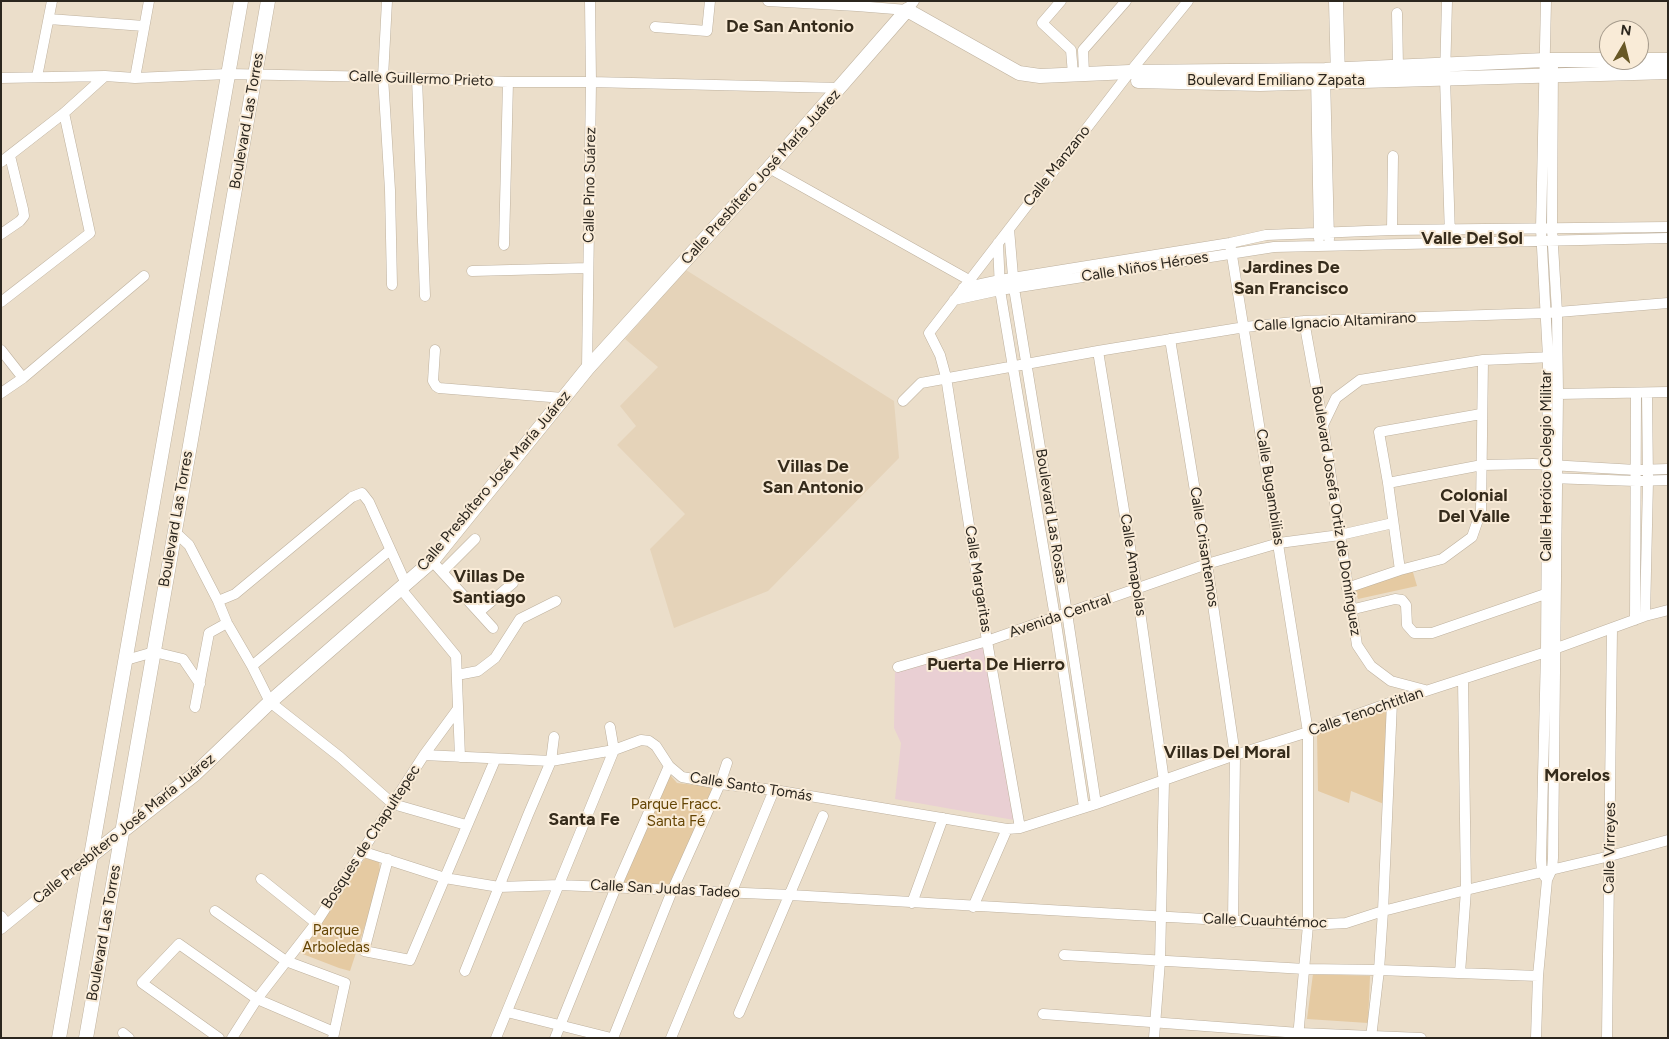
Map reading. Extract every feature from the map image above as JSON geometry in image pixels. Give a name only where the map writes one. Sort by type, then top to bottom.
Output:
[{"type":"street","points":[[38,77],[52,1]]},
{"type":"street","points":[[135,78],[149,1]]},
{"type":"street","name":"Boulevard Las Torres","points":[[59,1038],[101,848],[139,656],[228,74],[241,1]]},
{"type":"street","name":"Boulevard Las Torres","points":[[86,1038],[122,832],[139,656],[174,531],[268,1]]},
{"type":"street","points":[[387,1],[383,77],[390,190],[392,285]]},
{"type":"street","name":"Calle Pino Suárez","points":[[587,369],[591,82],[590,1]]},
{"type":"street","points":[[655,27],[706,31],[710,1]]},
{"type":"street","points":[[768,1],[908,9]]},
{"type":"street","points":[[1061,1],[1042,23],[1071,50],[1078,74]]},
{"type":"street","points":[[1078,74],[1084,50],[1126,1]]},
{"type":"street","name":"Calle Manzano","points":[[929,333],[1126,77],[1188,1]]},
{"type":"street","points":[[1324,246],[1336,1]]},
{"type":"street","points":[[1331,76],[1344,1]]},
{"type":"street","points":[[1447,1],[1446,72],[1450,242]]},
{"type":"street","name":"Calle Heróico Colegio Militar","points":[[1546,1],[1549,60],[1546,313],[1558,394],[1552,464]]},
{"type":"street","name":"Boulevard Emiliano Zapata","points":[[908,9],[1019,73],[1040,76],[1078,74],[1126,77],[1331,76],[1446,72],[1549,60],[1599,60]]},
{"type":"street","name":"Boulevard Emiliano Zapata","points":[[908,9],[1016,80],[1040,85],[1126,77]]},
{"type":"street","name":"Calle Presbítero José María Juárez","points":[[3,923],[195,774],[270,702],[432,561],[587,369],[769,168],[908,9]]},
{"type":"street","points":[[1397,13],[1398,67]]},
{"type":"street","points":[[49,20],[144,26]]},
{"type":"street","points":[[1071,50],[1084,50]]},
{"type":"street","points":[[1649,60],[1668,60]]},
{"type":"street","name":"Boulevard Emiliano Zapata","points":[[1331,76],[1398,67],[1446,72],[1549,76],[1668,72]]},
{"type":"street","name":"Calle Guillermo Prieto","points":[[1,78],[105,76],[135,78],[228,74],[508,82],[840,88]]},
{"type":"street","points":[[1,234],[24,216],[6,159],[64,113],[105,76]]},
{"type":"street","points":[[417,78],[425,296]]},
{"type":"street","points":[[504,245],[508,82]]},
{"type":"street","points":[[1,302],[90,233],[64,113]]},
{"type":"street","points":[[1392,230],[1393,156]]},
{"type":"street","points":[[769,168],[966,284]]},
{"type":"street","name":"Calle Niños Héroes","points":[[1231,248],[1266,235],[1392,230],[1668,227]]},
{"type":"street","name":"Boulevard Las Rosas","points":[[1009,229],[1014,283],[1026,364],[1096,804]]},
{"type":"street","name":"Calle Niños Héroes","points":[[966,284],[1000,285],[1231,248],[1668,238]]},
{"type":"street","name":"Calle Heróico Colegio Militar","points":[[1536,1038],[1538,976],[1547,874],[1553,357],[1557,312],[1547,241]]},
{"type":"street","name":"Boulevard Las Rosas","points":[[998,243],[1000,285],[1055,617],[1084,807]]},
{"type":"street","name":"Calle Bugambilias","points":[[1231,248],[1308,732],[1308,925],[1298,1035]]},
{"type":"street","points":[[472,271],[588,268]]},
{"type":"street","points":[[1,393],[23,378],[144,276]]},
{"type":"street","name":"Calle Niños Héroes","points":[[954,300],[1000,285]]},
{"type":"street","name":"Calle Ignacio Altamirano","points":[[903,401],[922,383],[946,377],[1245,327],[1304,321],[1546,313],[1668,303]]},
{"type":"street","name":"Boulevard Josefa Ortiz de Domínguez","points":[[1304,321],[1324,425],[1350,610],[1357,645],[1371,666],[1391,681],[1426,690]]},
{"type":"street","name":"Calle Margaritas","points":[[929,333],[940,355],[946,377],[987,641],[1020,828]]},
{"type":"street","name":"Calle Crisantemos","points":[[1170,339],[1207,564],[1235,755],[1233,922]]},
{"type":"street","points":[[1,350],[23,378]]},
{"type":"street","points":[[434,350],[432,381],[439,388],[563,398]]},
{"type":"street","name":"Calle Amapolas","points":[[1098,351],[1137,590],[1164,781],[1162,916],[1154,1038]]},
{"type":"street","points":[[1324,425],[1336,398],[1360,380],[1483,360],[1553,357]]},
{"type":"street","points":[[1347,588],[1400,570],[1442,559],[1472,537],[1481,511],[1483,360]]},
{"type":"street","points":[[1640,618],[1648,475],[1647,392]]},
{"type":"street","points":[[1558,394],[1668,392]]},
{"type":"street","points":[[1636,393],[1636,481],[1640,618]]},
{"type":"street","points":[[1400,570],[1379,432],[1481,414]]},
{"type":"street","points":[[1388,483],[1482,465],[1552,464],[1636,470],[1668,480]]},
{"type":"street","points":[[1552,478],[1636,481],[1668,469]]},
{"type":"street","points":[[218,601],[235,594],[352,496],[362,493],[369,502],[403,586],[456,656],[460,758]]},
{"type":"street","name":"Avenida Central","points":[[898,667],[987,641],[1207,564],[1279,543],[1340,535],[1393,524]]},
{"type":"street","points":[[174,531],[189,545],[218,601],[227,623],[270,702],[340,757],[393,804],[466,825]]},
{"type":"street","points":[[442,572],[475,539]]},
{"type":"street","points":[[252,666],[390,550]]},
{"type":"street","points":[[432,561],[493,628]]},
{"type":"street","points":[[479,612],[513,583]]},
{"type":"street","points":[[1350,610],[1394,599],[1402,600],[1406,605],[1407,625],[1414,633],[1432,632],[1551,592]]},
{"type":"street","points":[[457,675],[478,671],[496,658],[520,619],[556,601]]},
{"type":"street","name":"Calle Tenochtitlan","points":[[1007,829],[1020,828],[1096,804],[1426,690],[1668,610]]},
{"type":"street","points":[[195,708],[209,633],[227,623]]},
{"type":"street","name":"Calle Virreyes","points":[[1608,1038],[1612,629]]},
{"type":"street","points":[[139,656],[183,659],[200,684]]},
{"type":"street","points":[[1460,973],[1466,890],[1463,679]]},
{"type":"street","points":[[1371,1036],[1379,970],[1383,912],[1392,702]]},
{"type":"street","name":"Bosques de Chapultepec","points":[[232,1038],[256,999],[316,923],[424,755],[457,710]]},
{"type":"street","points":[[496,1038],[614,750],[610,727]]},
{"type":"street","points":[[465,971],[551,761],[554,737]]},
{"type":"street","name":"Calle Santo Tomás","points":[[424,755],[495,760],[551,761],[614,750],[640,740],[649,740],[656,746],[669,766],[682,776],[720,784],[774,790],[1007,829]]},
{"type":"street","points":[[388,859],[364,951],[410,960],[495,760]]},
{"type":"street","points":[[507,1012],[612,1038],[672,891],[720,784],[727,763]]},
{"type":"street","points":[[555,1038],[616,887],[669,766]]},
{"type":"street","points":[[671,1038],[774,790]]},
{"type":"street","points":[[740,1013],[823,816]]},
{"type":"street","points":[[912,903],[943,818]]},
{"type":"street","points":[[973,906],[1007,829]]},
{"type":"street","name":"Calle Cuauhtémoc","points":[[973,906],[1162,916],[1233,922],[1308,925],[1346,923],[1466,890],[1547,874],[1668,840]]},
{"type":"street","name":"Calle San Judas Tadeo","points":[[361,851],[445,878],[499,887],[560,884],[973,906]]},
{"type":"street","points":[[261,879],[316,923]]},
{"type":"street","points":[[215,911],[286,961],[345,983],[333,1035],[256,999],[179,944],[142,983],[219,1038]]},
{"type":"street","points":[[1064,955],[1305,969],[1538,976]]},
{"type":"street","points":[[1043,1014],[1298,1035],[1421,1038]]},
{"type":"shaded area","points":[[686,270],[894,401],[899,458],[768,591],[674,628],[650,549],[685,514],[617,445],[636,426],[620,406],[658,367],[625,339]]},
{"type":"shaded area","points":[[983,647],[1014,820],[895,799],[901,743],[894,728],[895,672]]},
{"type":"green space","points":[[1412,569],[1417,586],[1358,599],[1354,587]]},
{"type":"green space","points":[[1389,705],[1384,804],[1351,791],[1349,803],[1318,791],[1317,733]]},
{"type":"green space","name":"Parque Fracc. Santa Fé","points":[[667,775],[671,776],[677,783],[714,787],[670,887],[623,883]]},
{"type":"green space","name":"Parque Arboledas","points":[[365,858],[379,862],[381,877],[350,971],[300,953]]},
{"type":"green space","points":[[1313,974],[1370,976],[1368,1023],[1307,1019]]},
{"type":"district","name":"De San Antonio","points":[[790,27]]},
{"type":"district","name":"Valle Del Sol","points":[[1472,239]]},
{"type":"district","name":"Jardines De San Francisco","points":[[1291,278]]},
{"type":"district","name":"Villas De San Antonio","points":[[813,477]]},
{"type":"district","name":"Colonial Del Valle","points":[[1474,506]]},
{"type":"district","name":"Villas De Santiago","points":[[489,587]]},
{"type":"district","name":"Puerta De Hierro","points":[[996,665]]},
{"type":"district","name":"Villas Del Moral","points":[[1227,753]]},
{"type":"district","name":"Morelos","points":[[1577,776]]},
{"type":"district","name":"Santa Fe","points":[[584,820]]}]
